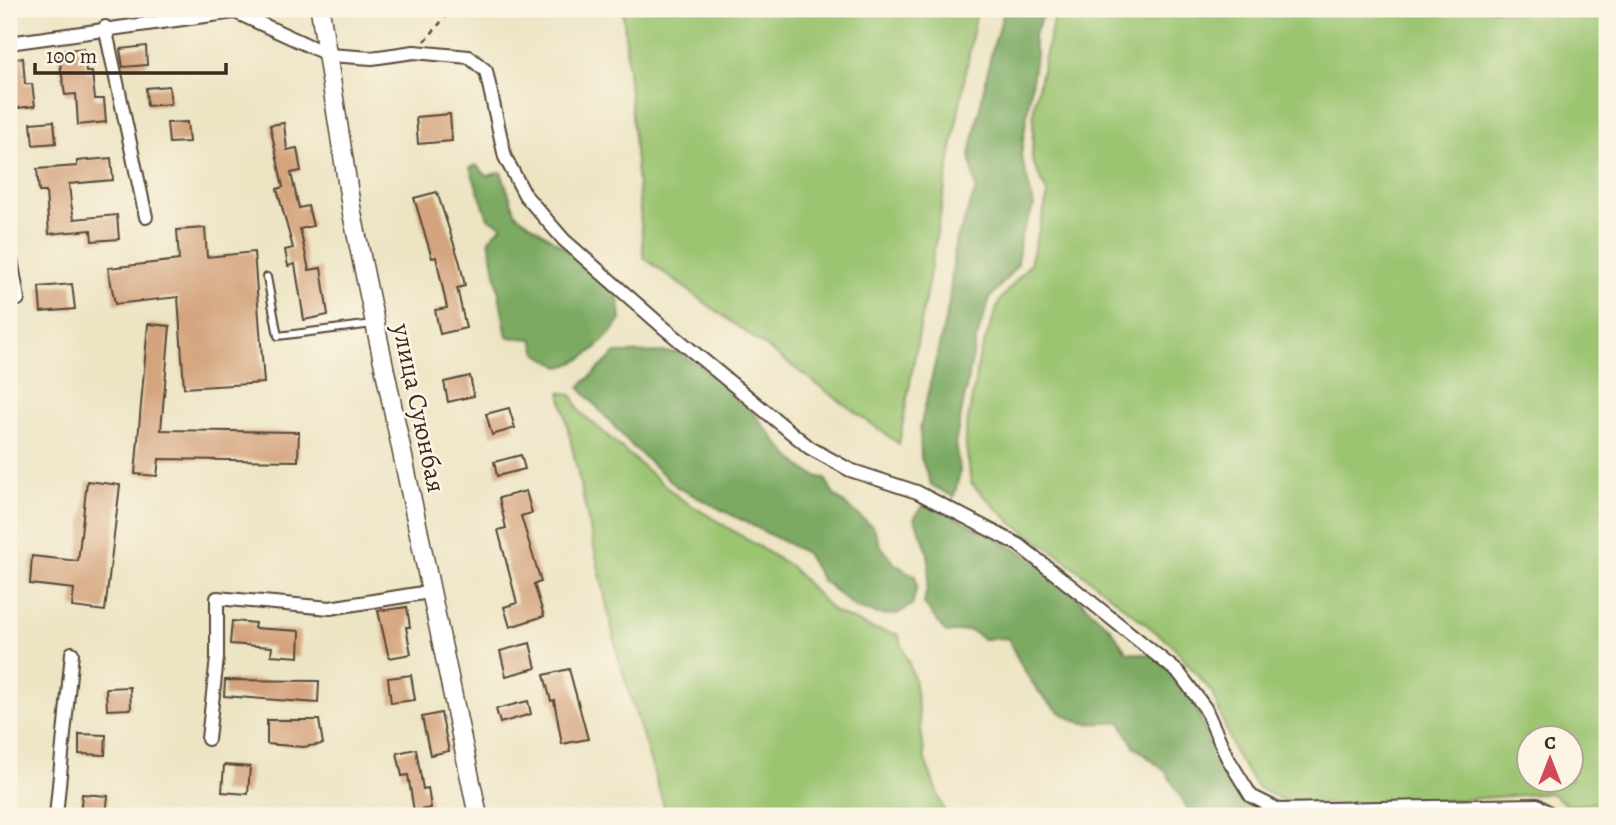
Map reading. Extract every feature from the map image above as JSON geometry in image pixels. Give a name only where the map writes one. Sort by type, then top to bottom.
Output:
[{"type":"main road","name":"улица Суюнбая","points":[[320,9],[350,200],[429,592],[478,816]]},
{"type":"street","points":[[9,43],[104,27],[231,11],[329,55],[372,58],[414,52],[469,57],[486,71],[505,156],[525,195],[556,231],[663,327],[810,448],[850,470],[917,492],[1019,545],[1179,673],[1205,708],[1227,757],[1251,796],[1279,810],[1537,805],[1553,816]]},
{"type":"street","points":[[104,27],[146,217]]},
{"type":"street","points":[[9,248],[18,299]]},
{"type":"street","points":[[208,739],[217,658],[217,598],[330,608],[429,592]]},
{"type":"street","points":[[56,816],[72,653]]},
{"type":"lane","points":[[267,277],[278,336],[375,324]]},
{"type":"path","points":[[414,52],[452,9]]},
{"type":"green space","points":[[623,9],[977,9],[899,444],[644,258]]},
{"type":"green space","points":[[1005,9],[1045,9],[1033,38],[1036,54],[1021,155],[1034,206],[1020,238],[1018,264],[990,298],[976,340],[955,444],[960,472],[954,497],[931,485],[921,458],[920,428],[949,303],[955,244],[976,189],[970,155],[992,50]]},
{"type":"green space","points":[[1056,9],[1607,9],[1607,802],[1568,806],[1552,794],[1584,794],[1584,724],[1514,724],[1514,794],[1537,794],[1370,806],[1286,802],[1258,788],[1235,754],[1212,692],[1171,644],[1059,555],[1013,524],[971,483],[965,437],[979,358],[1000,300],[1030,264],[1048,195],[1032,160],[1034,105]]},
{"type":"green space","points":[[476,165],[487,176],[501,172],[516,214],[606,277],[619,302],[621,320],[602,343],[578,360],[560,367],[537,353],[533,339],[507,337],[489,239],[502,226],[488,218],[470,168]]},
{"type":"green space","points":[[676,352],[705,370],[734,394],[794,461],[804,469],[825,478],[834,495],[874,528],[880,545],[895,564],[915,576],[917,586],[912,605],[897,614],[882,615],[856,608],[822,580],[806,553],[677,487],[632,446],[579,387],[616,353]]},
{"type":"green space","points":[[560,392],[572,395],[580,412],[678,497],[790,566],[834,612],[873,629],[898,634],[914,678],[925,760],[946,816],[667,816],[618,656]]},
{"type":"green space","points":[[926,501],[1036,560],[1110,628],[1127,652],[1157,656],[1193,701],[1231,790],[1261,816],[1192,816],[1166,772],[1134,746],[1120,722],[1092,724],[1076,721],[1043,697],[1034,686],[1008,638],[984,639],[969,630],[946,633],[924,604],[929,560],[914,518]]},
{"type":"building","points":[[146,46],[147,65],[123,67],[120,49]]},
{"type":"building","points":[[84,48],[86,72],[92,72],[95,99],[104,99],[106,122],[78,125],[76,94],[65,95],[58,51]]},
{"type":"building","points":[[23,58],[25,84],[32,84],[35,106],[9,109],[9,60]]},
{"type":"building","points":[[169,86],[171,104],[147,106],[146,88]]},
{"type":"building","points":[[450,114],[452,141],[418,144],[416,117]]},
{"type":"building","points":[[54,121],[56,143],[33,145],[31,123]]},
{"type":"building","points":[[187,122],[189,142],[169,143],[167,123]]},
{"type":"building","points":[[284,123],[287,150],[297,148],[301,171],[291,173],[299,208],[308,206],[313,226],[300,229],[309,270],[321,268],[328,315],[304,320],[295,264],[288,266],[285,250],[293,248],[277,189],[283,187],[270,125]]},
{"type":"building","points":[[111,158],[113,180],[69,184],[74,219],[117,215],[119,239],[92,241],[91,230],[49,234],[46,192],[39,192],[37,169],[77,166],[77,161]]},
{"type":"building","points":[[437,192],[465,286],[457,288],[466,328],[440,334],[435,310],[447,308],[436,257],[432,258],[414,198]]},
{"type":"building","points":[[205,228],[207,257],[254,252],[264,383],[184,388],[178,297],[115,304],[108,268],[179,260],[177,230]]},
{"type":"building","points":[[72,284],[75,309],[41,312],[39,287]]},
{"type":"building","points":[[148,324],[170,326],[161,430],[299,432],[298,461],[159,459],[157,476],[135,474]]},
{"type":"building","points":[[470,376],[474,396],[448,402],[444,382]]},
{"type":"building","points":[[509,408],[515,428],[492,435],[486,414]]},
{"type":"building","points":[[521,455],[525,469],[497,476],[494,462]]},
{"type":"building","points":[[87,481],[120,485],[105,611],[72,607],[74,589],[30,584],[32,556],[78,561]]},
{"type":"building","points":[[526,491],[532,513],[521,516],[541,582],[534,584],[544,616],[510,627],[504,607],[517,603],[498,530],[506,528],[499,498]]},
{"type":"building","points":[[407,607],[410,627],[406,627],[411,654],[389,658],[378,611]]},
{"type":"building","points":[[232,621],[255,623],[254,628],[300,631],[299,657],[271,655],[272,647],[230,644]]},
{"type":"building","points":[[530,643],[536,668],[506,676],[500,651]]},
{"type":"building","points":[[569,669],[588,739],[562,744],[554,700],[551,701],[544,675]]},
{"type":"building","points":[[411,675],[415,700],[391,703],[388,678]]},
{"type":"building","points":[[225,680],[319,681],[318,703],[224,696]]},
{"type":"building","points":[[130,687],[131,709],[107,710],[106,688]]},
{"type":"building","points":[[528,701],[531,714],[500,723],[496,709]]},
{"type":"building","points":[[441,713],[449,751],[430,755],[422,717]]},
{"type":"building","points":[[267,720],[319,720],[323,744],[303,747],[267,744]]},
{"type":"building","points":[[79,734],[106,735],[105,755],[79,754]]},
{"type":"building","points":[[416,749],[423,789],[428,788],[431,808],[414,811],[408,775],[402,776],[397,753]]},
{"type":"building","points":[[224,765],[250,767],[248,794],[222,792]]},
{"type":"building","points":[[82,794],[108,796],[106,816],[80,816]]}]
